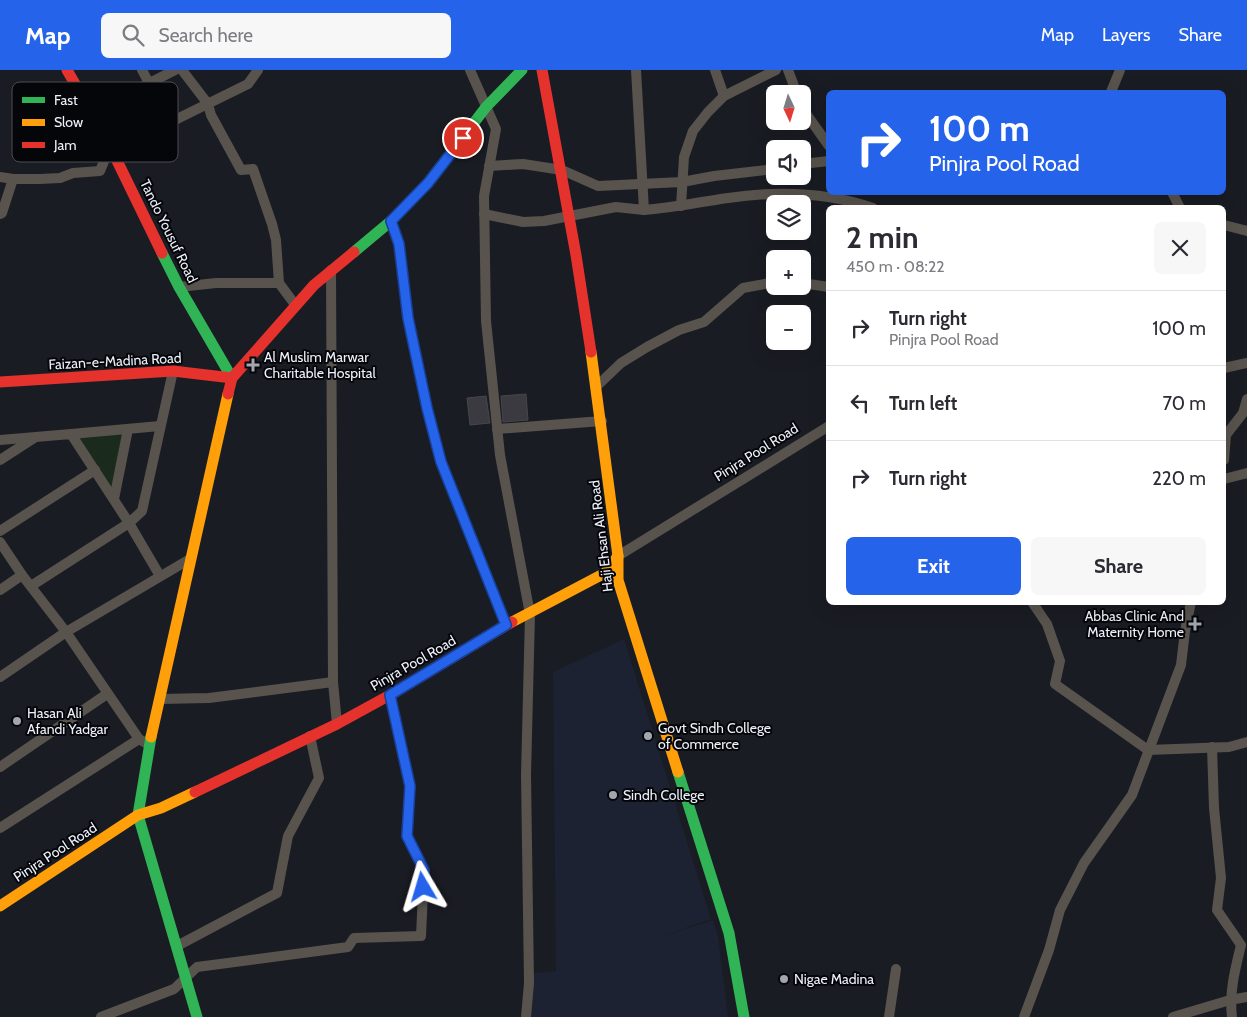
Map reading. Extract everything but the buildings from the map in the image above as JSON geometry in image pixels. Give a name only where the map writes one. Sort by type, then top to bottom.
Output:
[{"type":"street","name":"Tando Yousuf Road","points":[[67,70],[74,82]]},
{"type":"street","points":[[142,70],[148,82]]},
{"type":"street","points":[[151,82],[175,70]]},
{"type":"street","points":[[182,70],[208,104],[211,115],[241,170],[253,169],[274,232],[279,283],[296,306]]},
{"type":"street","points":[[178,119],[248,84],[258,70]]},
{"type":"street","points":[[470,70],[496,129],[484,196],[486,321],[500,455],[530,614],[526,775],[528,983],[526,1017]]},
{"type":"street","points":[[198,1017],[138,815],[144,742],[160,699],[232,378],[314,285],[391,221],[428,183],[486,107],[522,70]]},
{"type":"street","name":"Haji Ehsan Ali Road","points":[[542,70],[562,170],[597,386],[618,556],[618,580],[729,933],[744,1017]]},
{"type":"street","points":[[636,70],[644,210]]},
{"type":"street","points":[[715,70],[724,96]]},
{"type":"street","points":[[681,206],[684,157],[693,131],[724,96],[776,70]]},
{"type":"street","points":[[788,70],[794,85]]},
{"type":"street","points":[[1112,90],[1120,70]]},
{"type":"street","points":[[811,121],[826,142]]},
{"type":"street","points":[[811,163],[826,161]]},
{"type":"street","points":[[0,177],[13,179],[60,178],[73,173],[100,171],[104,162]]},
{"type":"street","name":"Tando Yousuf Road","points":[[117,162],[179,287],[232,378]]},
{"type":"street","points":[[489,166],[524,164],[562,170],[598,186],[682,182],[766,170]]},
{"type":"street","points":[[0,214],[2,213],[13,179]]},
{"type":"street","points":[[484,214],[524,222],[544,221],[616,208],[644,210],[729,198],[774,194],[848,200],[866,205]]},
{"type":"street","points":[[857,195],[868,205]]},
{"type":"street","points":[[391,221],[399,244],[408,318],[427,408],[441,462],[506,625]]},
{"type":"street","points":[[1226,226],[1247,231]]},
{"type":"street","points":[[331,270],[333,682],[337,724]]},
{"type":"street","points":[[179,287],[216,283],[279,283]]},
{"type":"street","points":[[597,386],[621,363],[647,347],[679,330],[704,322],[743,288],[766,284]]},
{"type":"street","points":[[811,285],[826,287]]},
{"type":"street","points":[[1226,368],[1247,363]]},
{"type":"street","points":[[31,586],[129,523],[142,512],[174,371]]},
{"type":"street","name":"Faizan-e-Madina Road","points":[[0,382],[174,371],[232,378]]},
{"type":"street","points":[[1226,435],[1243,413],[1247,400]]},
{"type":"street","points":[[497,428],[602,421]]},
{"type":"street","points":[[0,440],[160,426]]},
{"type":"street","name":"Pinjra Pool Road","points":[[0,906],[138,815],[161,808],[337,724],[390,695],[506,625],[605,573],[618,556],[826,428]]},
{"type":"street","points":[[114,499],[128,429]]},
{"type":"street","points":[[70,434],[114,499],[160,576]]},
{"type":"street","points":[[0,460],[35,438]]},
{"type":"street","points":[[0,531],[95,470]]},
{"type":"street","points":[[1226,478],[1247,473]]},
{"type":"street","points":[[0,542],[22,575],[66,632],[107,694],[144,742]]},
{"type":"street","points":[[0,677],[66,632],[190,559]]},
{"type":"street","points":[[0,590],[22,575]]},
{"type":"street","points":[[1034,605],[1047,624],[1060,661],[1055,684],[1148,750],[1229,747],[1247,742]]},
{"type":"street","points":[[1024,1017],[1049,950],[1060,910],[1084,863],[1132,795],[1181,665],[1185,631],[1191,605]]},
{"type":"street","points":[[160,699],[209,698],[333,682]]},
{"type":"street","points":[[0,766],[107,694]]},
{"type":"street","points":[[101,1017],[174,989],[197,967],[348,947],[354,938],[421,936],[424,870],[407,836],[410,786],[390,695]]},
{"type":"street","points":[[177,946],[277,893],[288,836],[319,778],[310,736]]},
{"type":"street","points":[[0,828],[144,742]]},
{"type":"street","points":[[1212,747],[1214,808],[1221,878],[1217,910],[1244,948],[1233,979],[1230,1000],[1232,1017]]},
{"type":"street","points":[[889,1017],[896,969]]},
{"type":"street","points":[[1173,1017],[1230,1000],[1247,998]]},
{"type":"shaded area","name":"Sindh College","points":[[624,639],[711,919],[660,937],[713,920],[718,937],[728,1017],[525,1017],[528,974],[556,971],[553,672]]},
{"type":"green space","points":[[128,429],[114,499],[71,434]]},
{"type":"traffic: fast","points":[[354,252],[391,221],[428,183],[486,107],[522,70]]},
{"type":"traffic: fast","points":[[162,253],[179,287],[232,378]]},
{"type":"traffic: fast","points":[[151,737],[138,815],[197,1017]]},
{"type":"traffic: fast","points":[[678,772],[729,933],[744,1017]]},
{"type":"traffic: slow","points":[[591,352],[618,556],[618,580],[678,772]]},
{"type":"traffic: slow","points":[[151,737],[228,394]]},
{"type":"traffic: slow","points":[[512,622],[605,573],[618,556]]},
{"type":"traffic: slow","points":[[0,906],[138,815],[161,808],[195,792]]},
{"type":"traffic: jam","points":[[67,70],[74,82]]},
{"type":"traffic: jam","points":[[542,70],[576,255],[591,352]]},
{"type":"traffic: jam","points":[[118,162],[162,253]]},
{"type":"traffic: jam","points":[[228,394],[232,378],[314,285],[354,252]]},
{"type":"traffic: jam","points":[[0,382],[173,371],[232,378]]},
{"type":"traffic: jam","points":[[195,792],[337,724],[390,695],[512,622]]},
{"type":"place","name":"Al Muslim Marwar Charitable Hospital","points":[[253,365]]},
{"type":"place","name":"Abbas Clinic And Maternity Home","points":[[1195,624]]},
{"type":"place","name":"Hasan Ali Afandi Yadgar","points":[[17,721]]},
{"type":"place","name":"Govt Sindh College of Commerce","points":[[648,736]]},
{"type":"place","name":"Sindh College","points":[[613,795]]},
{"type":"place","name":"Nigae Madina","points":[[784,979]]},
{"type":"route","points":[[423,887],[424,870],[407,836],[410,786],[390,695],[506,625],[441,462],[427,408],[408,318],[399,244],[391,221],[428,183],[463,138]]}]
